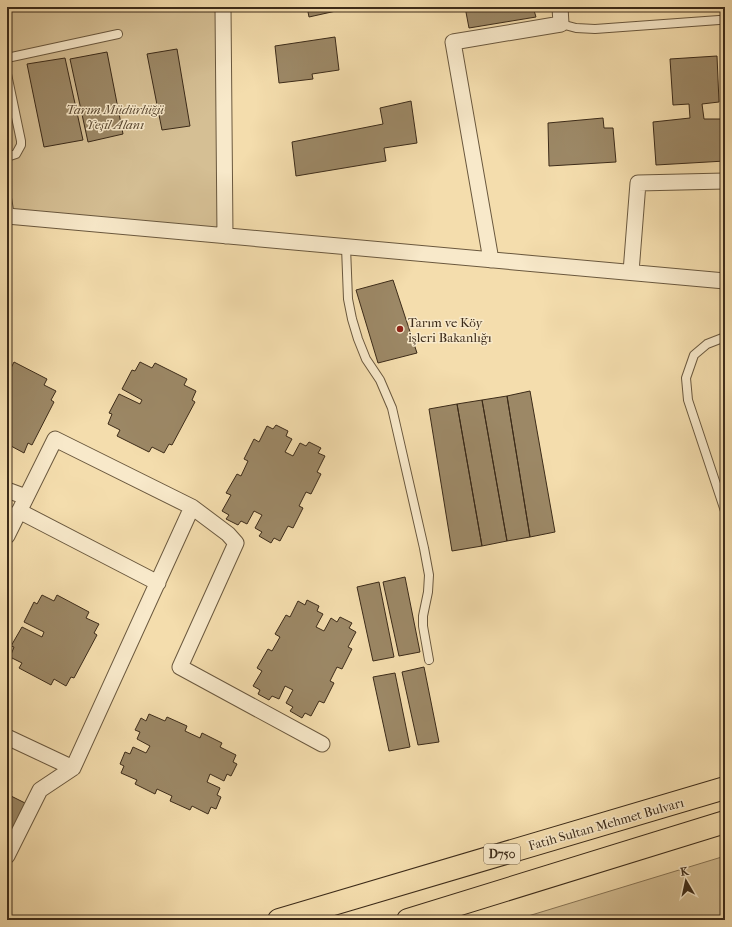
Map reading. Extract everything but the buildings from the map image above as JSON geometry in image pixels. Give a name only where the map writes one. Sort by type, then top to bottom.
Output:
[{"type":"highway","name":"Fatih Sultan Mehmet Bulvarı","points":[[279,920],[725,788]]},
{"type":"highway","points":[[408,920],[725,822]]},
{"type":"street","points":[[223,7],[225,236]]},
{"type":"street","points":[[491,260],[454,42],[561,24],[560,7]]},
{"type":"street","points":[[631,272],[638,182],[725,181]]},
{"type":"street","points":[[8,216],[725,281]]},
{"type":"street","points":[[7,536],[55,440],[192,507],[228,534],[236,543],[180,667],[322,744]]},
{"type":"street","points":[[7,490],[26,497]]},
{"type":"street","points":[[7,856],[40,790],[73,768],[192,507]]},
{"type":"street","points":[[19,511],[158,583]]},
{"type":"street","points":[[7,737],[73,768]]},
{"type":"lane","points":[[561,24],[576,28],[595,29],[719,20]]},
{"type":"lane","points":[[7,58],[118,34]]},
{"type":"lane","points":[[7,74],[21,141],[21,145],[16,154],[7,156]]},
{"type":"lane","points":[[7,198],[8,216]]},
{"type":"lane","points":[[346,246],[348,299],[352,319],[366,359],[380,380],[392,408],[424,548],[429,575],[423,626],[429,660]]},
{"type":"lane","points":[[725,337],[708,344],[694,355],[686,378],[688,400],[725,511]]},
{"type":"green space","name":"Tarım Müdürlüğü Yeşil Alanı","points":[[7,7],[223,7],[225,236],[7,216]]},
{"type":"green space","points":[[725,856],[725,920],[515,920]]},
{"type":"place","name":"Tarım ve Köy işleri Bakanlığı","points":[[400,329]]}]
